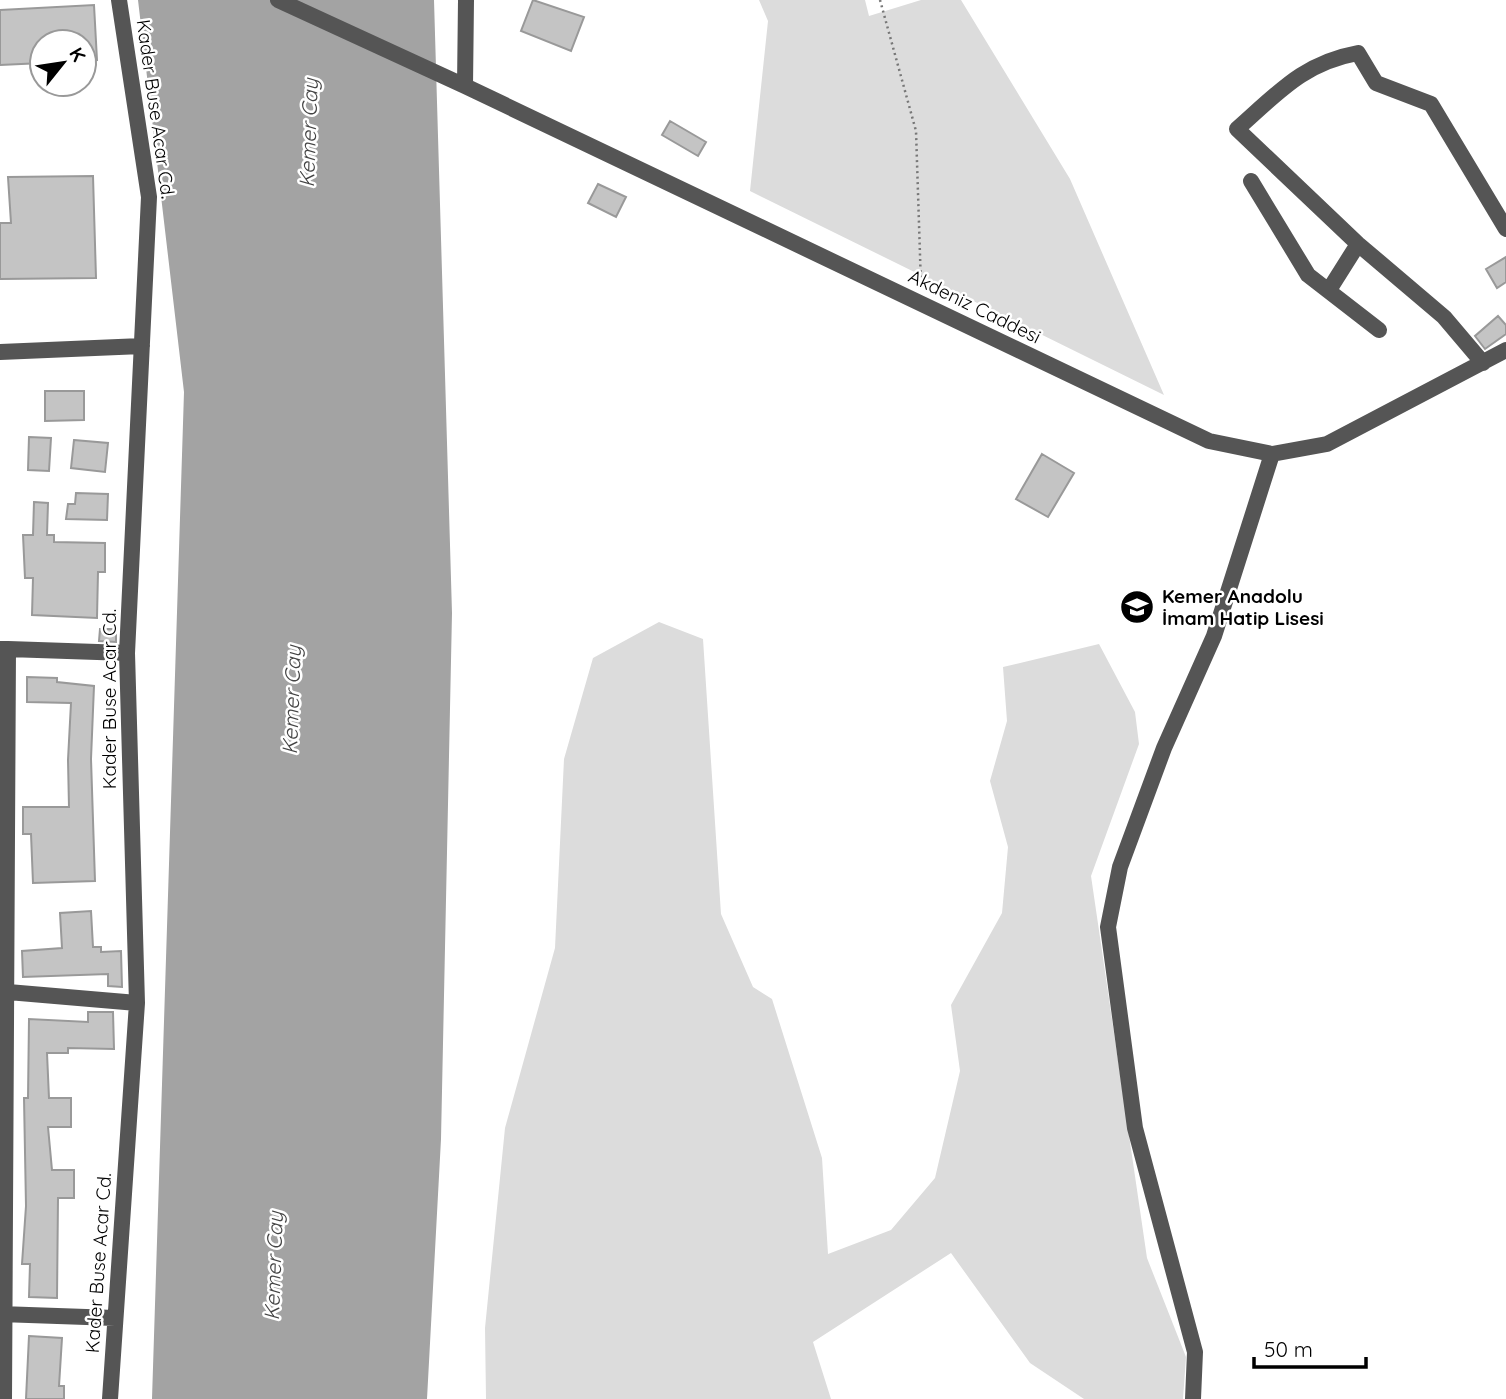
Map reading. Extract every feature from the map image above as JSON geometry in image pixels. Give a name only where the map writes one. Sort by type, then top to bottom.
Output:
[{"type":"street","name":"Kader Buse Acar Cd.","points":[[110,1399],[137,1003],[127,653],[149,197],[119,0]]},
{"type":"street","name":"Akdeniz Caddesi","points":[[278,0],[465,86],[1209,442],[1272,454],[1327,444],[1506,350]]},
{"type":"street","points":[[465,86],[466,0]]},
{"type":"street","points":[[1483,363],[1444,317],[1358,244],[1237,129],[1300,75],[1329,58],[1358,53],[1376,83],[1431,104],[1506,229]]},
{"type":"street","points":[[1251,181],[1301,266],[1314,281],[1379,330]]},
{"type":"street","points":[[1329,290],[1358,244]]},
{"type":"street","points":[[0,352],[142,346]]},
{"type":"street","points":[[1190,1397],[1195,1352],[1135,1128],[1108,927],[1120,867],[1164,748],[1214,636],[1272,454]]},
{"type":"street","points":[[4,1399],[1,1314],[4,649],[127,653]]},
{"type":"street","points":[[4,990],[137,1003]]},
{"type":"street","points":[[1,1314],[115,1318]]},
{"type":"path","points":[[880,0],[916,131],[921,304]]},
{"type":"shaded area","points":[[759,0],[865,0],[869,16],[921,0],[961,0],[1070,179],[1164,395],[750,191],[768,21]]},
{"type":"shaded area","points":[[659,622],[703,639],[721,914],[753,987],[772,999],[822,1158],[828,1254],[891,1230],[935,1178],[960,1071],[951,1005],[1002,913],[1008,847],[990,781],[1007,721],[1003,667],[1099,644],[1135,712],[1139,744],[1091,876],[1147,1258],[1186,1357],[1183,1399],[1084,1399],[1030,1363],[951,1253],[813,1342],[831,1399],[486,1399],[485,1328],[505,1128],[555,948],[564,759],[593,658]]},
{"type":"water","name":"Kemer Cay","points":[[138,0],[434,0],[452,613],[441,1139],[427,1399],[152,1399],[184,392]]},
{"type":"building","points":[[533,0],[584,17],[571,51],[521,31]]},
{"type":"building","points":[[94,5],[95,28],[28,28],[28,64],[0,65],[0,10]]},
{"type":"building","points":[[670,121],[706,142],[698,156],[662,135]]},
{"type":"building","points":[[93,176],[96,278],[0,279],[0,223],[11,223],[8,177]]},
{"type":"building","points":[[598,184],[626,197],[616,217],[588,203]]},
{"type":"building","points":[[1506,257],[1506,282],[1497,288],[1486,269]]},
{"type":"building","points":[[1498,316],[1506,325],[1506,334],[1485,349],[1475,336]]},
{"type":"building","points":[[45,391],[84,391],[84,420],[45,421]]},
{"type":"building","points":[[29,437],[51,438],[49,471],[28,470]]},
{"type":"building","points":[[74,440],[108,443],[105,472],[71,468]]},
{"type":"building","points":[[1042,454],[1074,473],[1048,517],[1016,499]]},
{"type":"building","points":[[76,493],[108,494],[107,520],[66,519],[68,504],[75,504]]},
{"type":"building","points":[[34,502],[48,503],[47,535],[54,535],[54,542],[105,543],[105,572],[98,572],[97,618],[32,615],[33,578],[25,578],[23,535],[33,535]]},
{"type":"building","points":[[100,629],[116,629],[116,642],[99,641]]},
{"type":"building","points":[[27,677],[57,678],[57,682],[94,686],[91,759],[95,881],[33,883],[31,834],[23,834],[23,807],[69,807],[71,703],[27,702]]},
{"type":"building","points":[[91,911],[93,947],[101,947],[101,952],[121,951],[122,987],[108,986],[108,974],[23,977],[22,951],[62,948],[60,913]]},
{"type":"building","points":[[88,1012],[113,1012],[114,1049],[68,1048],[68,1053],[47,1053],[49,1098],[71,1098],[71,1127],[48,1127],[52,1170],[74,1170],[74,1198],[58,1198],[57,1298],[29,1297],[30,1264],[22,1264],[26,1206],[24,1098],[28,1098],[29,1019],[88,1022]]},
{"type":"building","points":[[29,1336],[62,1338],[59,1386],[64,1386],[64,1399],[26,1399]]},
{"type":"place","name":"Kemer Anadolu İmam Hatip Lisesi","points":[[1137,607]]}]
